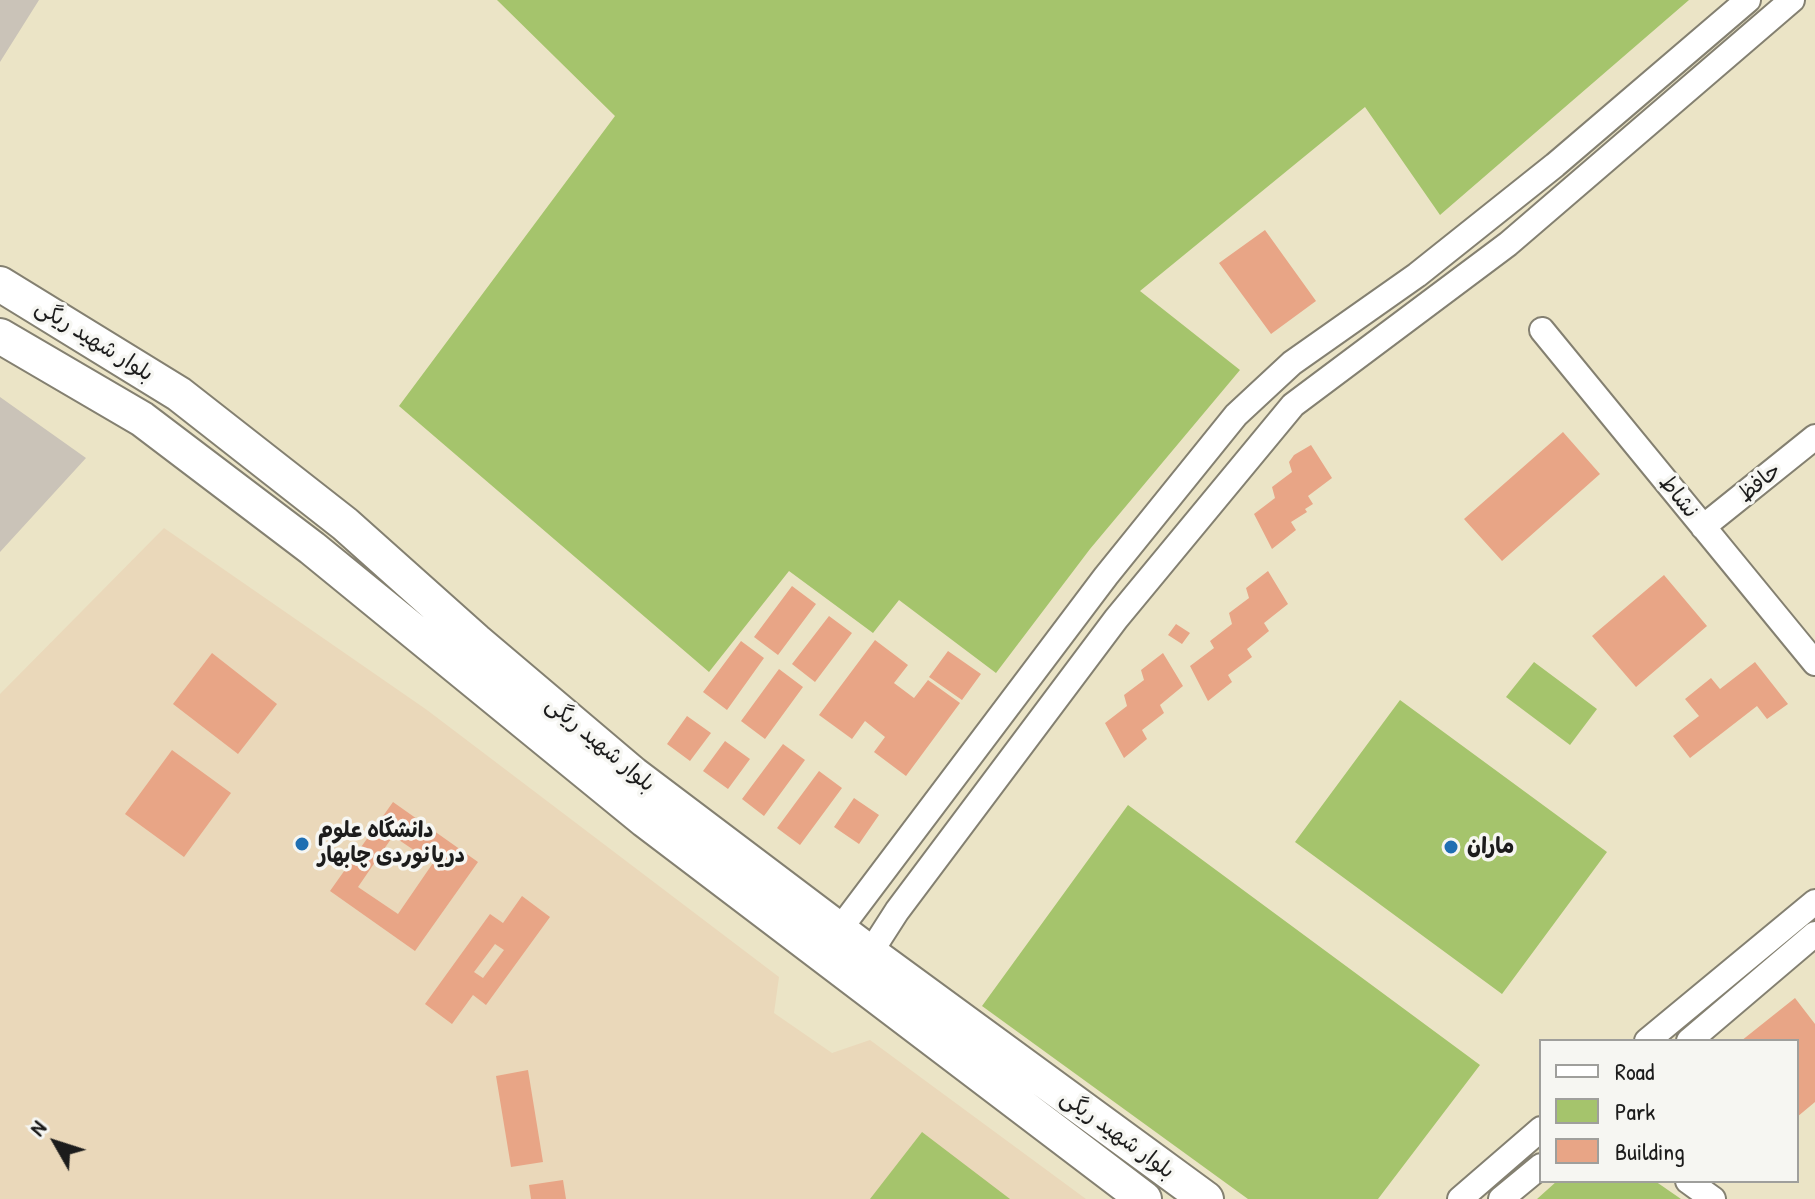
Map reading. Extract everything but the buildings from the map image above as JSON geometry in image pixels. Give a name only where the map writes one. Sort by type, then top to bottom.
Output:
[{"type":"highway","name":"بلوار شهید ریگی","points":[[0,284],[179,394],[345,524],[476,641],[633,774],[870,953],[1206,1199]]},
{"type":"highway","name":"بلوار شهید ریگی","points":[[0,336],[153,427],[312,548],[645,820],[1144,1199]]},
{"type":"street","points":[[839,930],[1106,576],[1236,415],[1292,363],[1417,275],[1555,165],[1748,0]]},
{"type":"street","points":[[870,953],[897,911],[1116,619],[1263,438],[1318,384],[1508,244],[1792,0]]},
{"type":"street","points":[[1704,37],[1720,62]]},
{"type":"street","name":"نشاط","points":[[1542,330],[1815,663]]},
{"type":"street","points":[[1236,415],[1263,438]]},
{"type":"street","name":"حافظ","points":[[1703,527],[1811,450]]},
{"type":"street","points":[[871,890],[897,911]]},
{"type":"street","points":[[1649,1039],[1815,902]]},
{"type":"street","points":[[1691,1039],[1815,934]]},
{"type":"street","points":[[1460,1199],[1539,1132]]},
{"type":"street","points":[[1501,1199],[1539,1168]]},
{"type":"street","points":[[1691,1183],[1713,1199]]},
{"type":"shaded area","points":[[0,0],[39,0],[0,62]]},
{"type":"shaded area","points":[[0,397],[86,458],[0,552]]},
{"type":"shaded area","name":"دانشگاه علوم دریانوردی چابهار","points":[[164,528],[427,710],[779,977],[774,1013],[832,1053],[870,1040],[1086,1199],[0,1199],[0,694]]},
{"type":"green space","points":[[497,0],[1689,0],[1440,215],[1365,107],[1140,291],[1240,370],[1090,549],[996,673],[899,600],[873,633],[789,571],[709,672],[399,406],[615,116]]},
{"type":"green space","points":[[1534,662],[1597,709],[1570,745],[1506,697]]},
{"type":"green space","name":"ماران","points":[[1400,700],[1607,852],[1502,994],[1295,842]]},
{"type":"green space","points":[[1128,805],[1480,1065],[1378,1199],[1248,1199],[982,1006]]},
{"type":"green space","points":[[922,1132],[1010,1199],[870,1199]]},
{"type":"green space","points":[[1555,1183],[1658,1183],[1681,1199],[1537,1199]]},
{"type":"place","name":"دانشگاه علوم دریانوردی چابهار","points":[[302,844]]},
{"type":"place","name":"ماران","points":[[1451,847]]}]
